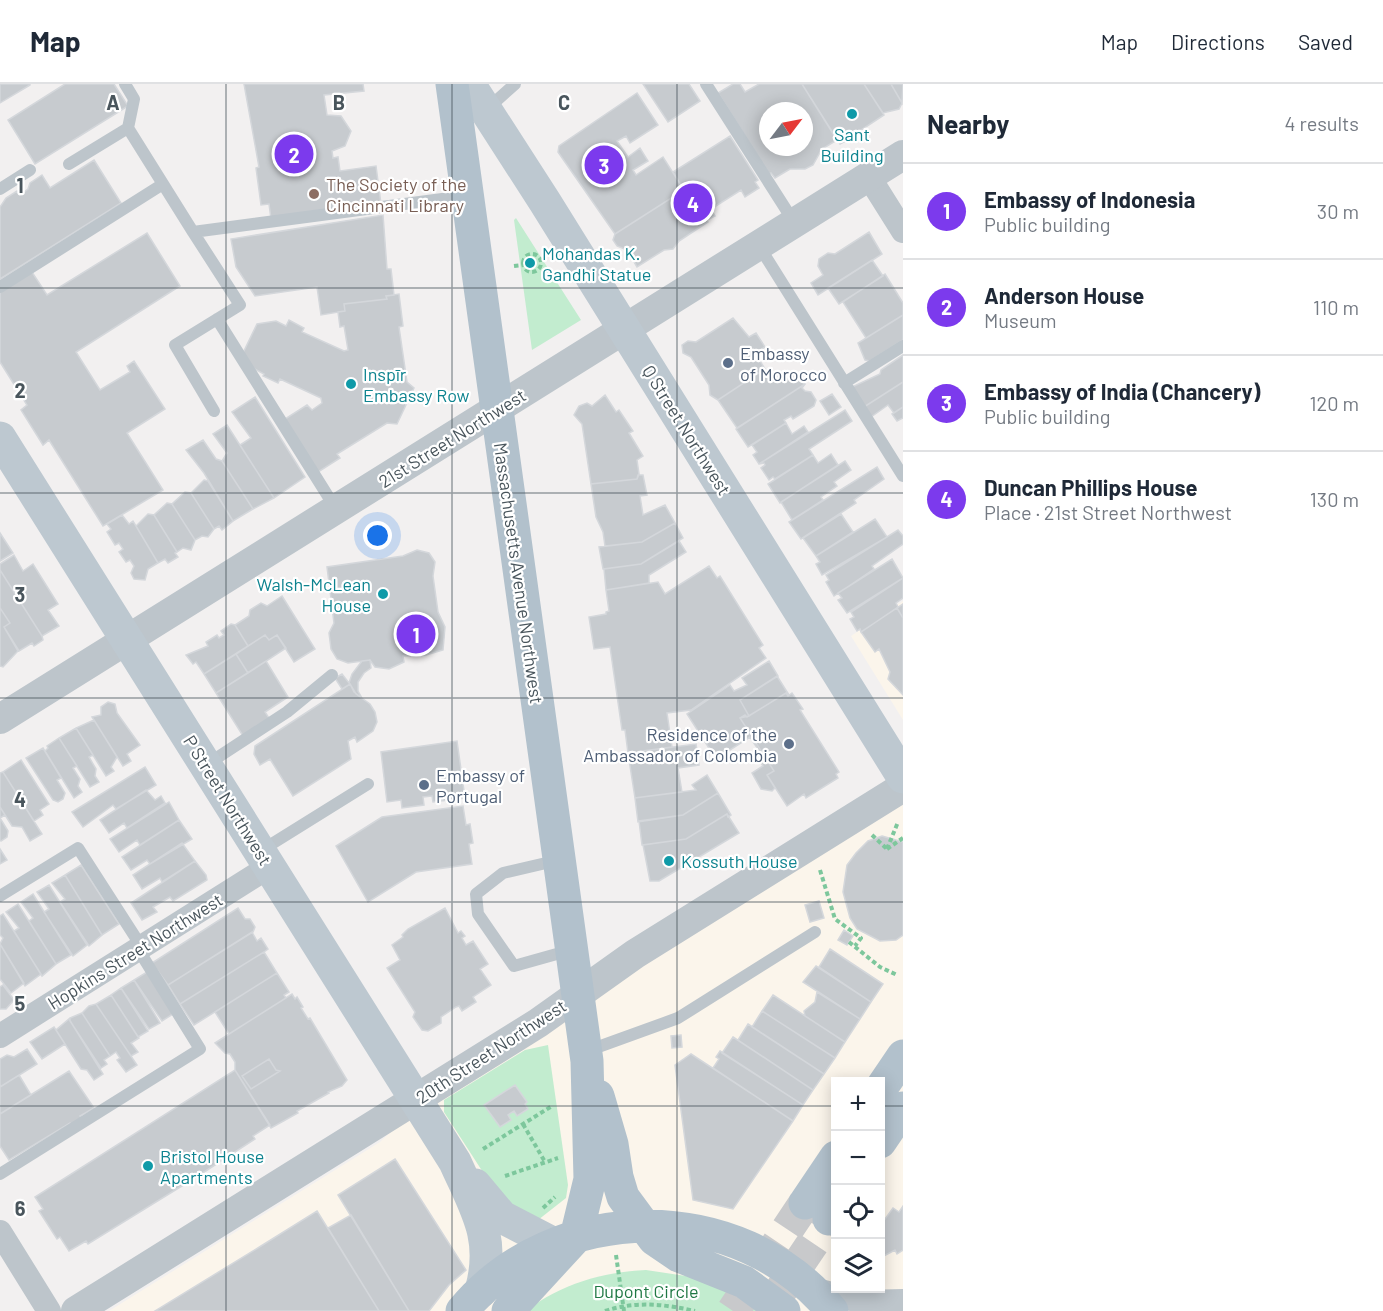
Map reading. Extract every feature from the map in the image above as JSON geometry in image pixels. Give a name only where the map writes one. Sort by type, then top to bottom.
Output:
[{"type":"main road","name":"Massachusetts Avenue Northwest","points":[[452,84],[473,114],[467,196],[587,1056],[590,1179],[565,1240]]},
{"type":"main road","name":"Q Street Northwest","points":[[473,114],[625,330],[903,777]]},
{"type":"main road","name":"P Street Northwest","points":[[0,438],[416,1099],[469,1155],[502,1218],[565,1240]]},
{"type":"main road","name":"Massachusetts Avenue Northwest","points":[[587,1056],[612,1144],[617,1177],[623,1197],[642,1225],[667,1250],[733,1277],[784,1311]]},
{"type":"main road","points":[[885,1083],[903,1056]]},
{"type":"main road","points":[[885,1135],[903,1108]]},
{"type":"main road","name":"P Street Northwest","points":[[469,1155],[485,1231],[488,1258],[471,1301]]},
{"type":"main road","points":[[823,1210],[831,1177]]},
{"type":"main road","points":[[471,1301],[510,1267],[565,1240],[598,1230],[642,1225],[682,1228],[738,1242],[758,1252],[822,1300]]},
{"type":"main road","points":[[508,1311],[565,1240]]},
{"type":"street","name":"21st Street Northwest","points":[[0,719],[903,155]]},
{"type":"street","points":[[868,177],[903,231]]},
{"type":"street","name":"20th Street Northwest","points":[[76,1311],[538,1023],[635,954],[903,787]]},
{"type":"street","name":"Hopkins Street Northwest","points":[[0,1036],[139,947],[265,858]]},
{"type":"street","points":[[0,1232],[49,1311]]},
{"type":"street","points":[[822,1300],[903,1301]]},
{"type":"lane","points":[[125,84],[134,99],[128,128],[240,305],[175,345],[214,411]]},
{"type":"lane","points":[[473,114],[515,84]]},
{"type":"lane","points":[[706,84],[794,223]]},
{"type":"lane","points":[[69,164],[128,128]]},
{"type":"lane","points":[[0,189],[30,170]]},
{"type":"lane","points":[[0,287],[163,184]]},
{"type":"lane","points":[[193,232],[467,196]]},
{"type":"lane","points":[[758,245],[903,476]]},
{"type":"lane","points":[[217,319],[336,510]]},
{"type":"lane","points":[[844,383],[903,346]]},
{"type":"lane","points":[[206,765],[287,712],[332,675]]},
{"type":"lane","points":[[265,858],[368,784]]},
{"type":"lane","points":[[0,896],[78,848],[200,1049],[0,1174]]},
{"type":"lane","points":[[560,860],[503,873],[476,894],[478,914],[514,966],[572,950]]},
{"type":"lane","points":[[587,1056],[678,1018],[815,932]]},
{"type":"path","points":[[535,254],[541,256],[541,266],[533,273],[522,265],[526,256],[535,254]]},
{"type":"path","points":[[514,266],[522,265]]},
{"type":"path","points":[[887,849],[900,817]]},
{"type":"path","points":[[871,834],[887,849]]},
{"type":"path","points":[[887,849],[903,838]]},
{"type":"path","points":[[819,866],[836,919],[861,938],[855,946]]},
{"type":"path","points":[[849,942],[880,967],[897,975]]},
{"type":"path","points":[[469,1155],[552,1106]]},
{"type":"path","points":[[522,1124],[545,1162]]},
{"type":"path","points":[[500,1178],[558,1158]]},
{"type":"path","points":[[538,1209],[553,1200],[557,1193]]},
{"type":"path","points":[[614,1245],[624,1311]]},
{"type":"path","points":[[605,1311],[623,1305],[664,1304],[695,1311]]},
{"type":"shaded area","points":[[903,601],[903,720],[851,636]]},
{"type":"shaded area","points":[[903,787],[903,1311],[109,1311],[380,1142],[444,1082]]},
{"type":"green space","points":[[516,218],[581,320],[532,350],[514,220]]},
{"type":"green space","points":[[548,1045],[568,1185],[566,1198],[538,1220],[510,1214],[444,1112],[444,1100],[525,1050]]},
{"type":"green space","name":"Dupont Circle","points":[[646,1270],[699,1278],[766,1311],[526,1311],[553,1293],[583,1281],[614,1273]]},
{"type":"building","points":[[0,84],[30,84],[30,85],[0,103]]},
{"type":"building","points":[[65,84],[114,84],[128,106],[35,164],[8,120]]},
{"type":"building","points":[[244,84],[363,84],[364,91],[324,95],[327,115],[341,116],[351,131],[345,146],[332,151],[333,158],[338,157],[340,171],[376,166],[381,204],[271,219],[269,204],[261,205],[256,168],[259,167]]},
{"type":"building","points":[[643,84],[689,84],[700,101],[668,122]]},
{"type":"building","points":[[733,84],[740,84],[745,92],[759,84],[802,84],[837,140],[822,149],[813,165],[805,169],[790,169],[775,178],[771,173],[769,174],[718,93]]},
{"type":"building","name":"Sant Building","points":[[802,84],[864,84],[884,115],[858,132],[857,135],[840,144]]},
{"type":"building","points":[[864,84],[891,84],[902,103],[899,109],[883,113]]},
{"type":"building","points":[[891,84],[903,84],[902,103]]},
{"type":"building","points":[[637,93],[658,125],[630,143],[626,136],[617,141],[628,157],[640,148],[648,161],[633,170],[636,175],[663,157],[684,190],[615,234],[558,152],[559,146]]},
{"type":"building","points":[[730,136],[758,180],[755,182],[759,188],[745,197],[741,190],[711,209],[715,216],[707,220],[708,222],[679,241],[673,249],[664,250],[637,267],[627,250],[617,246],[613,240],[615,234],[684,190],[673,172]]},
{"type":"building","points":[[94,160],[121,203],[0,279],[0,207],[6,198],[17,191],[20,195],[28,189],[30,183],[42,175],[50,188]]},
{"type":"building","points":[[383,215],[387,269],[391,269],[394,295],[386,296],[387,299],[344,304],[345,311],[321,315],[317,287],[255,296],[236,267],[231,239]]},
{"type":"building","points":[[869,232],[882,254],[818,295],[811,283],[823,275],[818,266],[819,259],[828,253],[835,254]]},
{"type":"building","points":[[147,233],[180,286],[76,352],[100,390],[130,372],[127,366],[134,361],[165,409],[127,433],[163,490],[103,526],[49,440],[43,445],[21,410],[27,405],[0,362],[0,292],[32,272],[47,295]]},
{"type":"building","points":[[872,260],[883,276],[839,304],[828,288]]},
{"type":"building","points":[[885,274],[903,303],[903,315],[866,338],[843,302]]},
{"type":"building","name":"Inspīr Embassy Row","points":[[399,294],[403,326],[399,327],[407,382],[414,388],[397,424],[387,423],[337,454],[340,458],[315,474],[285,419],[307,405],[312,410],[322,403],[321,398],[280,379],[278,383],[263,376],[264,374],[253,368],[243,353],[257,324],[276,321],[286,326],[289,320],[304,328],[302,332],[344,351],[348,350],[344,326],[340,327],[338,312],[345,311],[344,304],[387,299],[386,296]]},
{"type":"building","points":[[903,315],[903,340],[870,361],[865,360],[858,343]]},
{"type":"building","name":"Embassy of Morocco","points":[[733,318],[749,337],[756,333],[765,347],[755,353],[765,369],[718,400],[710,395],[709,385],[691,357],[683,353],[682,345],[688,341],[696,342]]},
{"type":"building","points":[[903,355],[903,382],[864,407],[852,387],[880,374],[881,370]]},
{"type":"building","points":[[765,369],[772,378],[778,374],[783,382],[797,373],[805,384],[737,428],[718,400]]},
{"type":"building","points":[[903,382],[903,407],[894,413],[888,405],[871,417],[864,407]]},
{"type":"building","points":[[805,384],[802,388],[811,392],[816,400],[814,406],[793,419],[791,416],[784,420],[786,423],[748,447],[736,429]]},
{"type":"building","points":[[832,394],[841,407],[829,415],[820,401]]},
{"type":"building","points":[[605,395],[616,412],[619,410],[633,431],[629,433],[643,456],[637,460],[639,474],[637,479],[591,484],[582,424],[574,415],[579,406],[587,403],[592,406]]},
{"type":"building","points":[[255,397],[305,477],[274,498],[240,445],[251,438],[232,412]]},
{"type":"building","points":[[903,407],[903,418],[897,421],[892,414]]},
{"type":"building","points":[[845,410],[852,421],[809,449],[813,455],[775,479],[773,477],[769,480],[761,468],[765,465],[764,463],[759,464]]},
{"type":"building","points":[[786,423],[792,434],[804,426],[808,432],[759,464],[753,455],[757,452],[752,445]]},
{"type":"building","points":[[227,425],[274,498],[253,509],[222,461],[227,453],[213,434]]},
{"type":"building","points":[[203,440],[216,459],[222,461],[253,509],[233,521],[204,473],[186,450]]},
{"type":"building","points":[[831,454],[838,465],[780,503],[768,484],[813,455],[818,463]]},
{"type":"building","points":[[845,461],[851,470],[834,482],[837,486],[821,497],[823,500],[792,520],[781,502]]},
{"type":"building","points":[[877,467],[884,479],[854,500],[856,503],[801,539],[789,522]]},
{"type":"building","points":[[638,475],[643,475],[647,495],[640,496],[643,515],[665,505],[675,523],[642,542],[605,546],[603,532],[596,517],[591,484],[637,479]]},
{"type":"building","points":[[204,480],[208,481],[233,521],[222,530],[219,526],[214,529],[191,493]]},
{"type":"building","points":[[185,492],[191,493],[214,529],[208,537],[202,536],[195,540],[172,504]]},
{"type":"building","points":[[167,503],[172,504],[195,540],[191,550],[183,548],[177,552],[154,515]]},
{"type":"building","points":[[148,514],[154,515],[177,552],[175,553],[178,557],[168,563],[165,559],[158,563],[136,526]]},
{"type":"building","points":[[841,514],[853,532],[816,556],[803,538]]},
{"type":"building","points":[[122,515],[129,524],[133,521],[158,563],[148,569],[145,580],[134,579],[131,573],[134,566],[130,560],[126,562],[119,552],[123,549],[119,543],[115,545],[107,532],[111,529],[107,524]]},
{"type":"building","points":[[875,519],[887,537],[822,575],[816,564],[820,562],[816,556]]},
{"type":"building","points":[[675,523],[683,538],[641,564],[603,569],[599,547],[642,542]]},
{"type":"building","points":[[898,530],[903,536],[903,544],[872,566],[874,569],[834,596],[826,582],[829,580],[826,575]]},
{"type":"building","points":[[0,533],[13,553],[0,561]]},
{"type":"building","points":[[679,541],[686,552],[649,575],[649,583],[606,590],[604,569],[641,564]]},
{"type":"building","name":"Walsh-McLean House","points":[[417,550],[429,553],[435,562],[433,576],[438,612],[445,627],[443,650],[426,655],[403,656],[404,662],[389,669],[375,667],[370,660],[348,663],[337,659],[331,649],[329,633],[334,623],[327,567],[403,556]]},
{"type":"building","points":[[14,555],[23,571],[33,564],[58,604],[48,610],[59,626],[42,636],[0,570],[0,564]]},
{"type":"building","points":[[892,559],[903,578],[847,613],[838,600],[842,598],[838,593]]},
{"type":"building","points":[[709,566],[717,578],[720,576],[763,645],[759,648],[766,658],[691,710],[667,713],[672,747],[628,753],[625,730],[622,730],[610,647],[594,649],[589,617],[606,614],[609,611],[606,590],[658,582],[665,594]]},
{"type":"building","points":[[0,570],[42,636],[43,640],[34,646],[32,643],[19,651],[4,627],[10,623],[0,608]]},
{"type":"building","points":[[903,578],[903,598],[896,603],[898,607],[861,632],[860,629],[857,631],[850,619],[854,617],[851,612]]},
{"type":"building","points":[[282,596],[315,649],[294,662],[277,635],[269,640],[265,635],[248,646],[235,625],[249,616],[250,610],[261,603],[267,606]]},
{"type":"building","points":[[903,604],[903,618],[897,608]]},
{"type":"building","points":[[0,608],[10,623],[4,627],[18,651],[3,667],[0,666]]},
{"type":"building","points":[[897,608],[903,618],[903,695],[888,679],[890,672],[879,649],[875,652],[861,632]]},
{"type":"building","points":[[231,624],[235,625],[248,646],[204,674],[196,662],[193,664],[186,655],[208,646],[206,642],[217,635],[219,638],[224,635],[221,631]]},
{"type":"building","points":[[265,635],[269,640],[277,635],[286,648],[248,673],[236,654]]},
{"type":"building","points":[[236,654],[248,673],[216,693],[204,674]]},
{"type":"building","points":[[370,660],[371,668],[358,682],[358,691],[362,698],[354,692],[350,684],[342,689],[335,678],[342,674],[349,683],[352,674],[362,661]]},
{"type":"building","points":[[266,661],[288,697],[265,712],[269,718],[243,736],[216,693]]},
{"type":"building","points":[[769,661],[778,676],[740,700],[749,716],[740,718],[774,771],[767,775],[775,788],[772,791],[761,789],[752,773],[763,766],[757,756],[761,754],[750,737],[716,759],[687,714],[730,685],[734,691],[747,685],[742,678]]},
{"type":"building","points":[[777,676],[789,695],[786,693],[749,716],[740,700]]},
{"type":"building","points":[[350,684],[356,694],[370,704],[375,712],[377,722],[373,731],[357,742],[355,737],[348,741],[351,759],[293,796],[270,759],[260,765],[254,754],[255,746]]},
{"type":"building","name":"Residence of the Ambassador of Colombia","points":[[786,693],[788,696],[792,693],[803,709],[800,710],[839,772],[836,774],[838,778],[806,798],[804,794],[787,806],[767,775],[774,771],[740,718],[745,715],[747,717]]},
{"type":"building","points":[[108,702],[115,704],[117,713],[140,745],[127,754],[131,761],[123,766],[92,717],[101,715],[101,707]]},
{"type":"building","points":[[94,720],[117,757],[111,767],[114,771],[106,776],[76,728]]},
{"type":"building","points":[[76,728],[93,755],[89,757],[96,769],[95,776],[99,782],[90,787],[59,738]]},
{"type":"building","points":[[59,738],[77,766],[73,768],[80,779],[78,786],[82,792],[74,798],[45,751],[47,746]]},
{"type":"building","name":"Embassy of Portugal","points":[[457,741],[465,798],[433,802],[432,796],[423,797],[424,805],[402,808],[401,800],[387,802],[381,752]]},
{"type":"building","points":[[696,744],[699,765],[678,768],[682,792],[635,798],[628,753]]},
{"type":"building","points":[[43,748],[61,778],[57,780],[65,793],[63,799],[58,802],[53,800],[26,758]]},
{"type":"building","points":[[21,760],[49,804],[40,810],[43,815],[34,821],[3,772]]},
{"type":"building","points":[[145,767],[156,785],[116,809],[113,805],[83,827],[72,812]]},
{"type":"building","points":[[3,772],[42,834],[30,841],[22,827],[12,826],[0,807],[0,773]]},
{"type":"building","points":[[707,775],[718,793],[683,815],[638,822],[635,798],[696,790],[692,785]]},
{"type":"building","points":[[146,790],[155,800],[161,796],[165,803],[127,828],[124,823],[109,833],[100,820]]},
{"type":"building","points":[[718,793],[731,815],[728,817],[727,814],[686,839],[642,845],[639,821],[683,815]]},
{"type":"building","points":[[169,802],[179,820],[140,845],[137,840],[119,852],[110,839]]},
{"type":"building","points":[[463,806],[466,825],[470,824],[473,843],[469,844],[472,864],[416,872],[368,902],[336,846],[382,817]]},
{"type":"building","points":[[0,807],[5,815],[0,818]]},
{"type":"building","name":"Kossuth House","points":[[727,814],[739,833],[659,881],[650,881],[643,845],[686,839]]},
{"type":"building","points":[[0,818],[8,831],[7,837],[1,841],[0,840]]},
{"type":"building","points":[[179,820],[192,839],[150,864],[147,860],[131,870],[122,857]]},
{"type":"building","points":[[882,836],[903,842],[903,935],[896,940],[880,941],[857,929],[850,918],[843,892],[847,865],[868,841]]},
{"type":"building","points":[[182,843],[195,861],[162,882],[160,878],[142,889],[133,875]]},
{"type":"building","points":[[0,849],[7,860],[0,864]]},
{"type":"building","points":[[195,861],[206,875],[207,880],[173,901],[170,897],[153,907],[157,912],[142,920],[131,903]]},
{"type":"building","points":[[81,865],[119,924],[102,935],[65,875]]},
{"type":"building","points":[[65,875],[102,935],[89,946],[60,902],[65,899],[52,883]]},
{"type":"building","points":[[49,885],[87,945],[73,956],[44,912],[49,909],[37,892]]},
{"type":"building","points":[[33,894],[71,955],[56,964],[29,921],[33,918],[21,902]]},
{"type":"building","points":[[819,901],[824,918],[810,922],[805,905]]},
{"type":"building","points":[[18,904],[56,964],[42,976],[14,931],[19,928],[6,912]]},
{"type":"building","points":[[238,908],[245,919],[250,919],[255,927],[253,932],[168,985],[152,963]]},
{"type":"building","points":[[445,908],[458,933],[461,931],[465,936],[462,938],[466,945],[473,941],[488,964],[480,969],[491,985],[473,997],[476,1002],[462,1011],[459,1006],[456,1007],[441,1017],[441,1023],[428,1031],[422,1030],[413,1017],[415,1012],[387,968],[400,960],[392,945],[403,937],[402,935],[408,929]]},
{"type":"building","points":[[3,914],[41,974],[25,986],[0,944],[3,938],[0,935],[0,916]]},
{"type":"building","points":[[844,930],[853,936],[847,945],[838,940]]},
{"type":"building","points":[[252,932],[257,941],[261,938],[268,949],[180,1004],[168,985]]},
{"type":"building","points":[[0,944],[24,983],[11,993],[0,979]]},
{"type":"building","points":[[830,949],[883,984],[871,1002],[819,967]]},
{"type":"building","points":[[264,952],[277,973],[194,1025],[180,1004]]},
{"type":"building","points":[[816,966],[871,1002],[860,1019],[803,982]]},
{"type":"building","points":[[147,972],[173,1014],[162,1021],[134,980]]},
{"type":"building","points":[[277,973],[289,992],[284,995],[286,998],[229,1034],[215,1012]]},
{"type":"building","points":[[134,980],[160,1023],[149,1029],[121,988]]},
{"type":"building","points":[[3,985],[14,1000],[6,1009],[0,1009],[0,987]]},
{"type":"building","points":[[121,988],[148,1031],[138,1037],[111,995]]},
{"type":"building","points":[[817,992],[860,1019],[845,1042],[805,1016],[804,1011],[815,1002]]},
{"type":"building","points":[[292,994],[295,999],[297,997],[303,1007],[301,1008],[308,1019],[310,1018],[347,1080],[342,1086],[328,1092],[271,1128],[235,1070],[235,1062],[230,1054],[225,1053],[215,1043]],"holes":[[[269,1059],[276,1070],[280,1071],[251,1089],[242,1076]]]},
{"type":"building","points":[[111,995],[139,1038],[131,1043],[138,1052],[131,1056],[96,1004]]},
{"type":"building","points":[[773,995],[845,1042],[835,1058],[762,1011]]},
{"type":"building","points":[[96,1004],[137,1065],[126,1072],[117,1060],[120,1058],[116,1052],[110,1056],[82,1013],[89,1006]]},
{"type":"building","points":[[762,1011],[835,1058],[824,1074],[752,1027]]},
{"type":"building","points":[[82,1013],[110,1056],[104,1060],[107,1064],[101,1068],[70,1021],[70,1018]]},
{"type":"building","points":[[69,1019],[103,1074],[94,1080],[87,1070],[81,1069],[56,1030]]},
{"type":"building","points":[[748,1024],[824,1074],[813,1090],[738,1040]]},
{"type":"building","points":[[54,1027],[65,1044],[42,1059],[30,1042]]},
{"type":"building","points":[[681,1035],[682,1047],[672,1048],[671,1036]]},
{"type":"building","points":[[733,1037],[813,1090],[803,1105],[722,1053]]},
{"type":"building","points":[[27,1049],[37,1064],[0,1087],[0,1059],[7,1055],[14,1057]]},
{"type":"building","points":[[720,1051],[803,1105],[793,1121],[713,1068],[719,1059],[716,1057]]},
{"type":"building","points":[[691,1054],[793,1121],[733,1209],[693,1200],[675,1065]]},
{"type":"building","points":[[269,1059],[276,1070],[280,1071],[251,1089],[242,1076]]},
{"type":"building","name":"Bristol House Apartments","points":[[235,1070],[270,1125],[253,1136],[255,1139],[198,1176],[88,1244],[86,1241],[69,1251],[60,1237],[57,1239],[39,1211],[43,1209],[35,1197]]},
{"type":"building","points":[[69,1071],[94,1108],[80,1116],[83,1120],[72,1127],[70,1123],[9,1160],[0,1146],[0,1114]]},
{"type":"building","points":[[19,1075],[31,1095],[0,1114],[0,1087]]},
{"type":"building","points":[[515,1085],[527,1102],[525,1104],[528,1109],[517,1116],[514,1111],[508,1115],[511,1120],[500,1127],[484,1105]]},
{"type":"building","points":[[395,1159],[466,1270],[449,1285],[429,1311],[409,1311],[338,1195]]},
{"type":"building","points":[[903,1206],[903,1250],[897,1254],[895,1250],[885,1255],[885,1219],[893,1208],[899,1212]]},
{"type":"building","points":[[317,1211],[379,1311],[155,1311],[261,1246]]},
{"type":"building","points":[[351,1215],[409,1311],[379,1311],[328,1228]]},
{"type":"tunnel","points":[[733,1311],[805,1203]]},
{"type":"tunnel","points":[[767,1311],[829,1219]]},
{"type":"place","name":"Sant Building","points":[[852,114]]},
{"type":"place","name":"Anderson House","points":[[294,154]]},
{"type":"place","name":"Embassy of India (Chancery)","points":[[604,165]]},
{"type":"place","name":"The Society of the Cincinnati Library","points":[[314,194]]},
{"type":"place","name":"Duncan Phillips House","points":[[693,203]]},
{"type":"place","name":"Mohandas K. Gandhi Statue","points":[[530,263]]},
{"type":"place","name":"Embassy of Morocco","points":[[728,363]]},
{"type":"place","name":"Inspīr Embassy Row","points":[[351,384]]},
{"type":"place","name":"Walsh-McLean House","points":[[383,594]]},
{"type":"place","name":"Embassy of Indonesia","points":[[416,634]]},
{"type":"place","name":"Residence of the Ambassador of Colombia","points":[[789,744]]},
{"type":"place","name":"Embassy of Portugal","points":[[424,785]]},
{"type":"place","name":"Kossuth House","points":[[669,861]]},
{"type":"place","name":"Bristol House Apartments","points":[[148,1166]]}]
